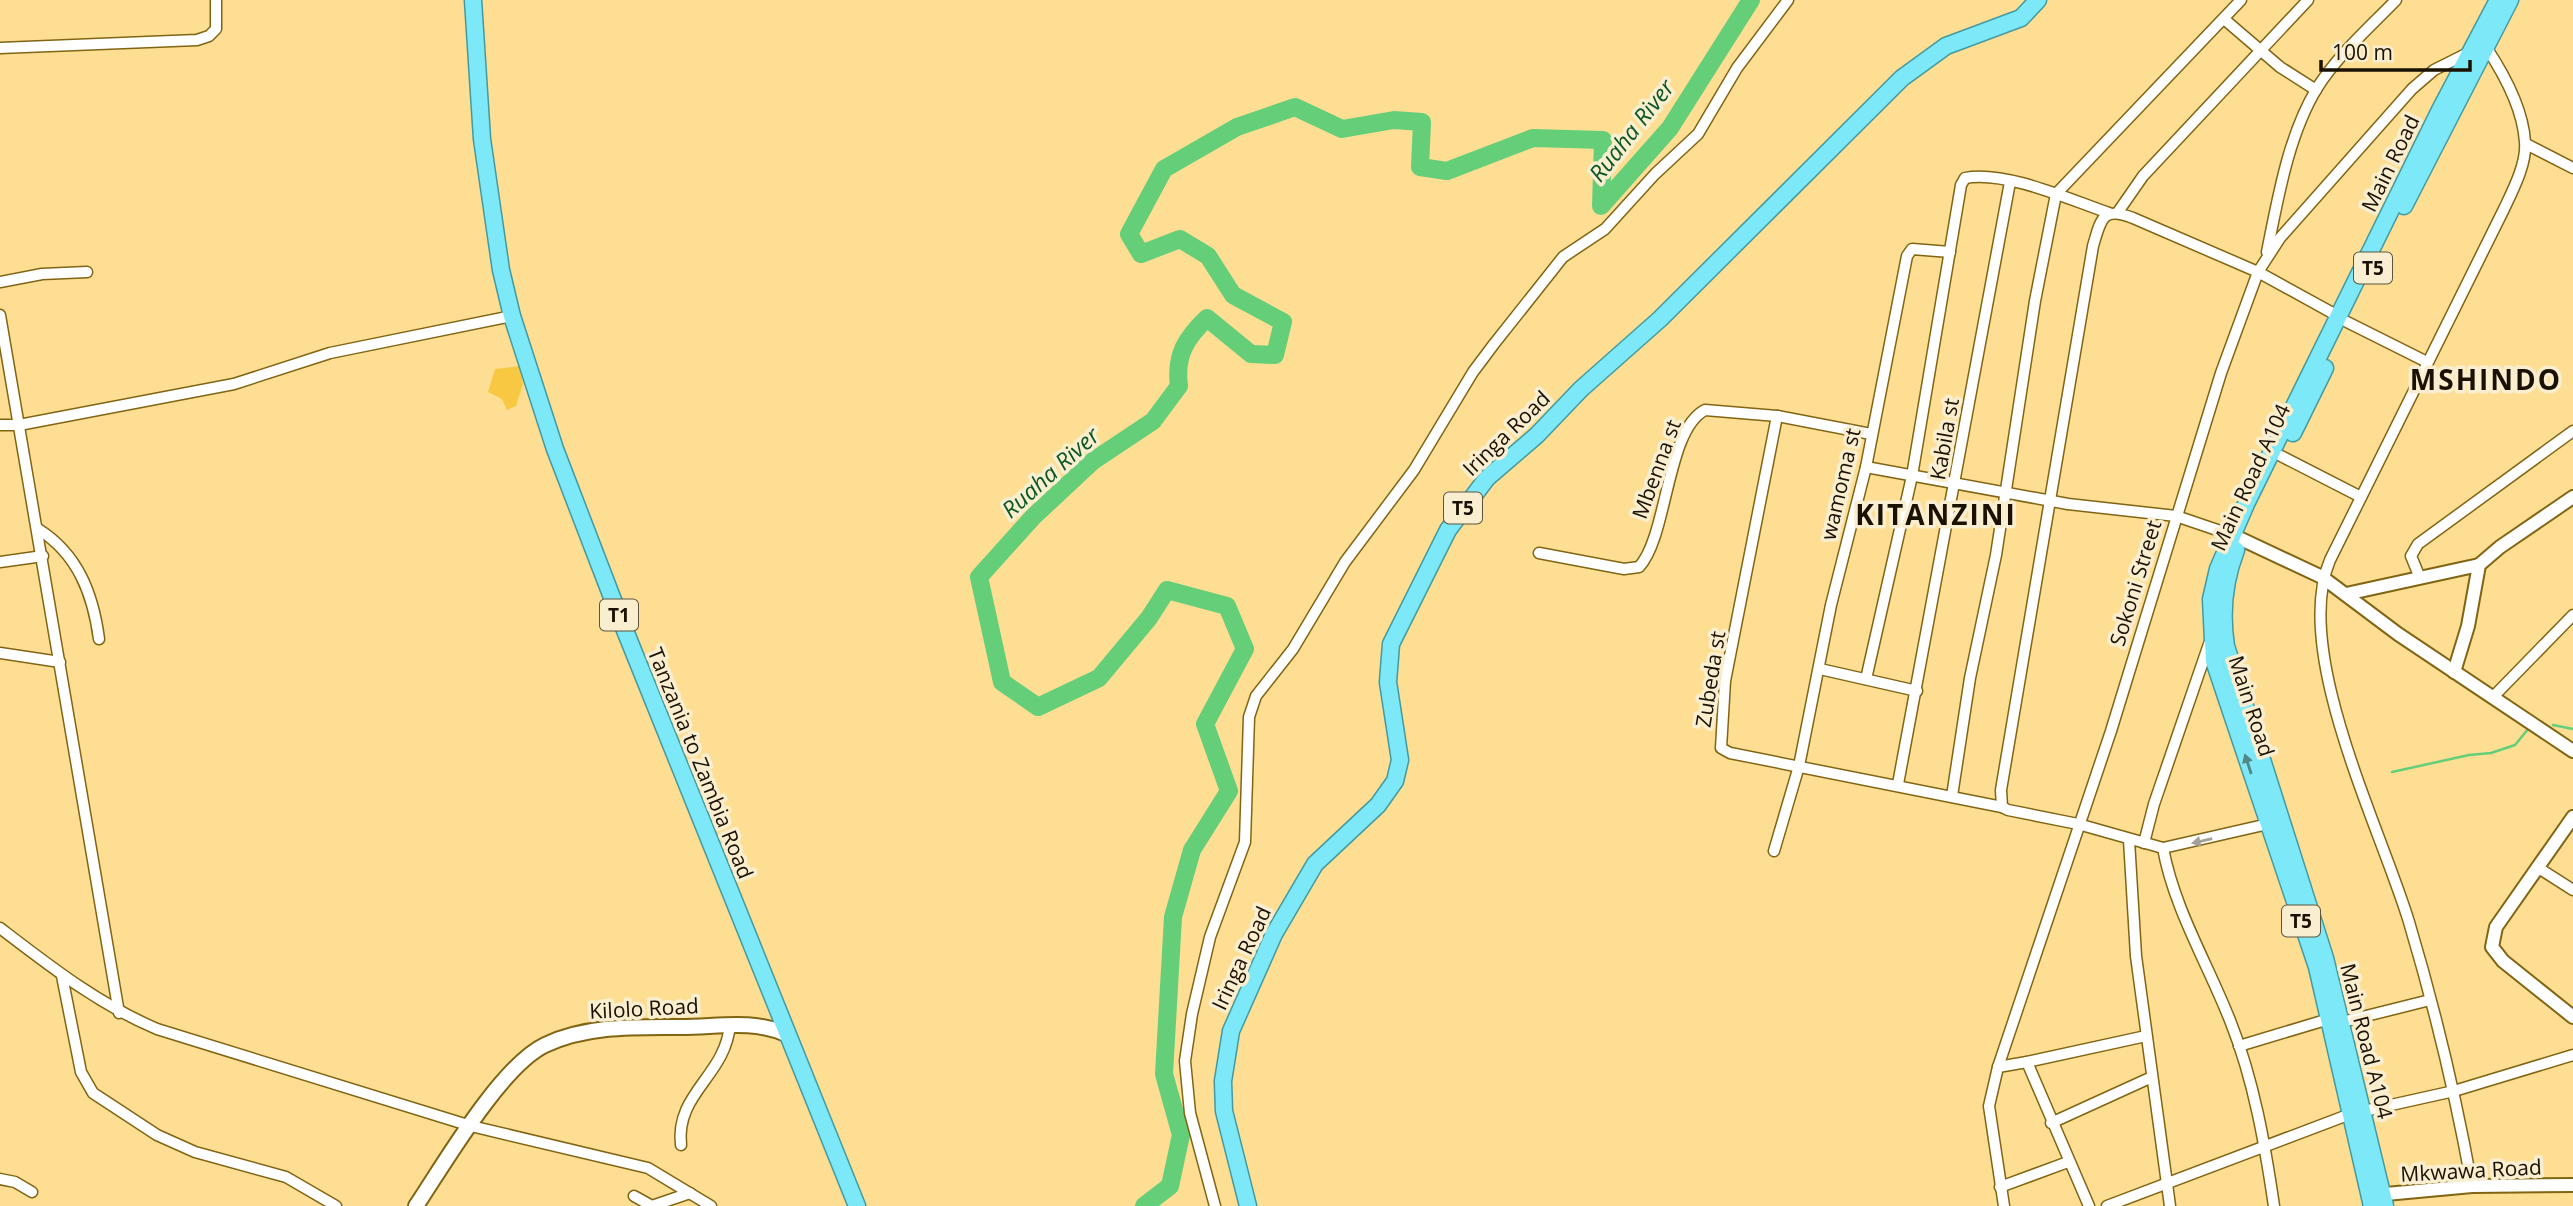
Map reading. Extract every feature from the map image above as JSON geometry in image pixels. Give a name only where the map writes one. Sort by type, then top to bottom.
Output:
[{"type":"highway","name":"Tanzania to Zambia Road","points":[[473,0],[484,152],[501,270],[512,316],[555,449],[593,549],[857,1206]]},
{"type":"highway","name":"Iringa Road","points":[[1248,1206],[1224,1111],[1223,1081],[1231,1031],[1274,934],[1315,864],[1378,804],[1395,781],[1400,760],[1388,682],[1391,645],[1448,530],[1487,478],[1660,319],[1902,78],[1946,46],[2021,18],[2038,0]]},
{"type":"highway","name":"Main Road A104","points":[[2335,1021],[2218,640],[2225,594],[2236,537],[2281,456],[2342,319],[2478,49],[2498,0]]},
{"type":"highway","name":"Main Road A104","points":[[2478,49],[2510,0]]},
{"type":"highway","name":"T5","points":[[2236,537],[2342,319]]},
{"type":"highway","name":"Main Road","points":[[2218,640],[2214,661],[2335,1021],[2378,1200]]},
{"type":"main road","name":"Kilolo Road","points":[[416,1206],[471,1125],[520,1063],[547,1044],[566,1037],[606,1029],[754,1024],[786,1034]]},
{"type":"street","points":[[0,48],[197,40],[209,36],[216,29],[216,0]]},
{"type":"street","points":[[1215,1206],[1190,1113],[1185,1061],[1192,1014],[1210,937],[1245,842],[1249,717],[1256,696],[1293,649],[1351,553],[1413,470],[1480,363],[1563,257],[1605,229],[1655,174],[1698,134],[1737,68],[1787,0]]},
{"type":"street","points":[[1952,796],[1970,678],[1996,555],[2036,290],[2056,194],[2241,0]]},
{"type":"street","points":[[2002,807],[2009,739],[2093,246],[2102,219],[2114,213],[2143,176],[2308,0]]},
{"type":"street","points":[[2266,256],[2278,198],[2304,115],[2316,90],[2329,71],[2396,0]]},
{"type":"street","points":[[2224,19],[2294,78],[2316,90]]},
{"type":"street","points":[[2472,1186],[2454,1091],[2409,922],[2332,695],[2319,624],[2322,578],[2513,189],[2526,144],[2510,90],[2478,49]]},
{"type":"street","name":"Sokoni Street","points":[[2004,1206],[1989,1106],[1998,1067],[2111,731],[2221,373],[2258,272],[2266,256],[2412,89],[2449,60],[2478,49]]},
{"type":"street","points":[[2526,144],[2573,168]]},
{"type":"street","points":[[1866,680],[1912,476],[1961,185],[1965,178],[1983,177],[2010,182],[2114,213],[2258,272],[2427,362]]},
{"type":"street","name":"Kabila st","points":[[1898,784],[2010,182]]},
{"type":"street","name":"wamoma st","points":[[1774,850],[1799,766],[1831,604],[1867,467],[1871,434],[1907,256],[1912,249],[1919,248],[1950,252]]},
{"type":"street","points":[[0,282],[42,274],[88,272]]},
{"type":"street","points":[[0,315],[119,1013]]},
{"type":"street","points":[[0,425],[19,425],[234,384],[330,353],[512,316]]},
{"type":"street","name":"Mbenna st","points":[[1539,553],[1624,569],[1639,567],[1651,544],[1672,471],[1694,418],[1705,410],[1777,416],[1871,434]]},
{"type":"street","name":"Zubeda st","points":[[1777,416],[1725,681],[1721,748],[1730,753],[1898,784],[2078,824],[2163,848]]},
{"type":"street","points":[[2420,578],[2411,556],[2414,548],[2573,431]]},
{"type":"street","points":[[2281,456],[2361,497]]},
{"type":"street","points":[[1867,467],[2050,500],[2176,516],[2236,537],[2322,578],[2454,672],[2573,751]]},
{"type":"street","points":[[2346,594],[2479,565],[2500,547],[2573,497]]},
{"type":"street","points":[[38,529],[58,544],[86,582],[99,639]]},
{"type":"street","points":[[0,562],[43,556]]},
{"type":"street","points":[[2454,672],[2468,626],[2479,565]]},
{"type":"street","points":[[2493,698],[2573,615]]},
{"type":"street","points":[[2144,843],[2157,793],[2218,640]]},
{"type":"street","points":[[0,653],[60,662]]},
{"type":"street","points":[[1820,669],[1917,691]]},
{"type":"street","points":[[2573,817],[2496,927],[2492,947],[2503,961],[2573,1017]]},
{"type":"street","points":[[2268,824],[2163,848],[2171,881],[2239,1046],[2265,1145],[2274,1206]]},
{"type":"street","points":[[2129,840],[2136,956],[2170,1206]]},
{"type":"street","points":[[2537,867],[2573,890]]},
{"type":"street","points":[[0,928],[62,976],[119,1013],[208,1045],[471,1125],[639,1165],[656,1171],[710,1206]]},
{"type":"street","points":[[62,976],[81,1072],[93,1093],[157,1135],[195,1152],[286,1177],[336,1206]]},
{"type":"street","points":[[2239,1046],[2430,1000]]},
{"type":"street","points":[[681,1145],[679,1132],[685,1107],[718,1066],[727,1045],[730,1024]]},
{"type":"street","points":[[1998,1067],[2146,1035]]},
{"type":"street","points":[[2107,1206],[2358,1112],[2454,1091],[2573,1055]]},
{"type":"street","points":[[2027,1062],[2089,1206]]},
{"type":"street","points":[[2051,1123],[2152,1077]]},
{"type":"street","points":[[2000,1186],[2068,1162]]},
{"type":"street","points":[[0,1179],[15,1182],[32,1192]]},
{"type":"street","name":"Mkwawa Road","points":[[2378,1200],[2472,1186],[2573,1185]]},
{"type":"street","points":[[634,1196],[652,1206],[690,1193]]},
{"type":"shaded area","points":[[521,366],[523,384],[516,406],[507,410],[502,399],[488,392],[495,369]]},
{"type":"waterway","name":"Ruaha River","points":[[1144,1206],[1170,1186],[1181,1135],[1164,1074],[1173,917],[1192,850],[1229,791],[1205,724],[1245,649],[1227,606],[1167,590],[1149,618],[1099,678],[1038,707],[1002,682],[979,577],[1033,517],[1093,461],[1153,421],[1179,386],[1179,365],[1184,348],[1207,318],[1251,354],[1275,355],[1283,322],[1233,295],[1208,256],[1180,239],[1141,254],[1129,234],[1164,169],[1237,127],[1295,107],[1342,129],[1394,120],[1422,122],[1420,167],[1447,171],[1533,138],[1603,140],[1601,206],[1670,128],[1751,0]]},
{"type":"waterway","points":[[2553,725],[2573,729]]},
{"type":"waterway","points":[[2392,772],[2469,755],[2491,753],[2515,745],[2529,728]]},
{"type":"district","name":"MSHINDO","points":[[2486,379]]},
{"type":"district","name":"KITANZINI","points":[[1936,514]]}]
